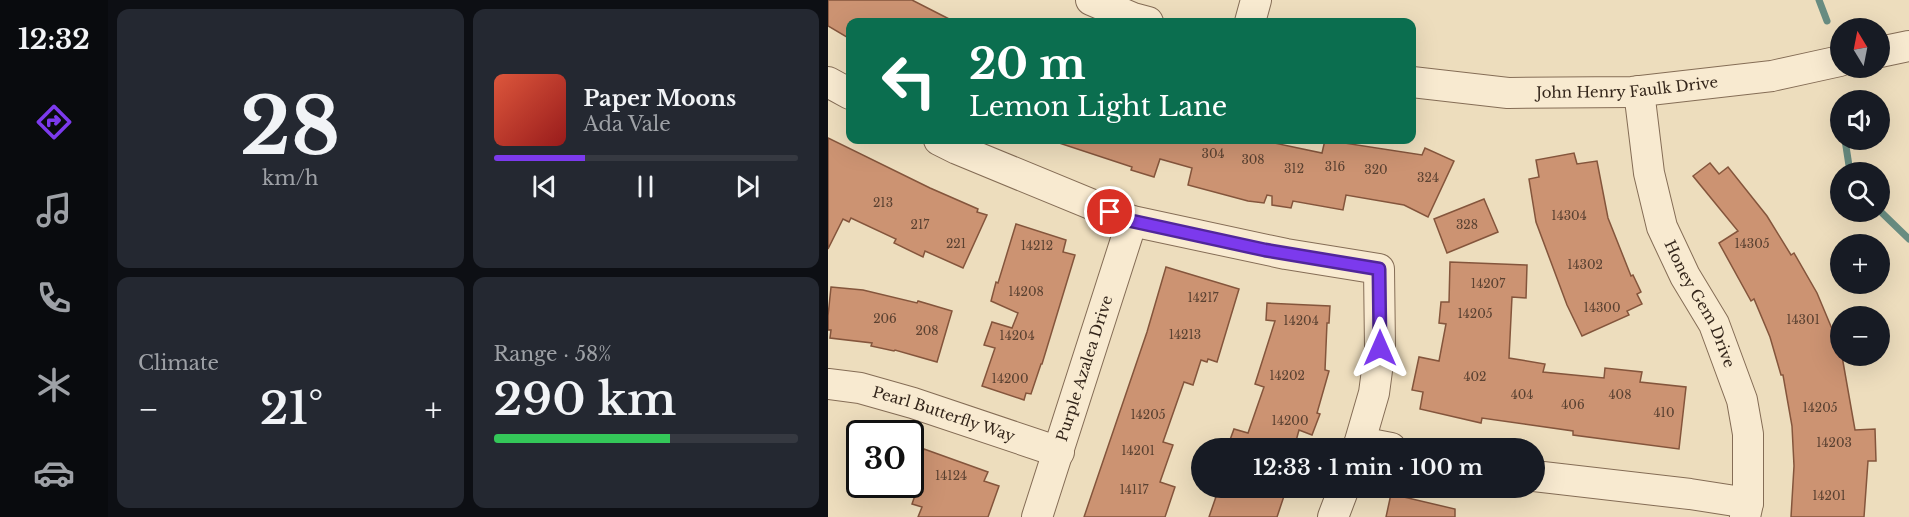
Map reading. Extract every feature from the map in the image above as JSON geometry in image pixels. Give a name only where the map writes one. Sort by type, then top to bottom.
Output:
[{"type":"street","points":[[1091,0],[1133,18]]},
{"type":"street","points":[[1251,18],[1256,0]]},
{"type":"street","points":[[1890,50],[1909,46]]},
{"type":"street","name":"John Henry Faulk Drive","points":[[1416,82],[1508,93],[1639,91],[1772,76],[1830,63]]},
{"type":"street","points":[[828,82],[846,92]]},
{"type":"street","name":"Honey Gem Drive","points":[[1639,91],[1649,173],[1662,227],[1685,276],[1714,324],[1742,400],[1748,434],[1746,510]]},
{"type":"street","points":[[947,144],[1132,221],[1286,254],[1379,269],[1380,348],[1374,393],[1361,438]]},
{"type":"street","name":"Purple Azalea Drive","points":[[1037,517],[1132,221]]},
{"type":"street","name":"Pearl Butterfly Way","points":[[828,384],[860,388],[913,403],[1059,452]]},
{"type":"street","points":[[1545,477],[1690,494],[1746,510]]},
{"type":"street","points":[[1333,517],[1340,498]]},
{"type":"building","points":[[828,0],[912,0],[947,18],[846,18],[846,37],[828,26]]},
{"type":"building","points":[[828,138],[987,215],[963,268],[925,251],[923,257],[894,243],[896,239],[851,218],[849,222],[843,219],[828,249]]},
{"type":"building","points":[[1062,144],[1279,144],[1322,153],[1324,144],[1351,144],[1422,155],[1425,148],[1454,161],[1428,217],[1404,205],[1346,195],[1343,210],[1293,201],[1291,208],[1272,205],[1272,196],[1267,195],[1264,203],[1248,201],[1188,185],[1192,168],[1160,159],[1154,177],[1131,170],[1132,167]]},
{"type":"building","points":[[1574,153],[1577,164],[1597,161],[1608,218],[1631,276],[1633,275],[1641,292],[1637,294],[1642,304],[1627,311],[1629,315],[1582,336],[1567,305],[1536,222],[1529,179],[1539,177],[1536,160]]},
{"type":"building","points":[[1710,163],[1719,174],[1728,167],[1767,216],[1791,255],[1794,253],[1817,293],[1830,324],[1830,366],[1844,366],[1855,430],[1875,429],[1876,461],[1868,461],[1864,517],[1791,517],[1794,466],[1792,426],[1783,375],[1781,375],[1770,337],[1754,299],[1751,301],[1719,243],[1738,231],[1693,176]]},
{"type":"building","points":[[1484,199],[1498,232],[1447,253],[1434,219]]},
{"type":"building","points":[[1016,224],[1066,240],[1063,252],[1075,255],[1042,364],[1031,394],[1026,393],[1024,400],[982,386],[995,348],[984,345],[992,322],[1012,328],[1018,313],[991,301]]},
{"type":"building","points":[[1450,262],[1527,265],[1526,298],[1512,297],[1509,358],[1545,364],[1543,372],[1604,378],[1605,368],[1642,372],[1640,382],[1686,387],[1679,449],[1573,435],[1573,431],[1482,418],[1481,423],[1420,409],[1423,392],[1412,390],[1419,357],[1439,361],[1446,324],[1439,323],[1441,302],[1449,302]]},
{"type":"building","points":[[1166,267],[1239,289],[1217,362],[1208,359],[1207,362],[1201,360],[1193,385],[1184,382],[1163,442],[1173,445],[1160,482],[1175,487],[1165,517],[1084,517],[1147,332]]},
{"type":"building","points":[[831,287],[863,290],[917,303],[918,301],[952,311],[937,362],[871,346],[872,343],[830,338],[828,316]]},
{"type":"building","points":[[1267,303],[1330,306],[1325,370],[1329,371],[1317,413],[1320,414],[1312,435],[1299,430],[1297,438],[1231,438],[1234,429],[1248,433],[1264,387],[1255,384],[1275,321],[1266,320]]},
{"type":"building","points":[[924,449],[988,472],[984,481],[999,486],[988,517],[918,517],[922,507],[912,504],[914,498],[924,498]]},
{"type":"building","points":[[1216,498],[1283,498],[1277,517],[1209,517]]},
{"type":"building","points":[[1390,498],[1408,498],[1455,509],[1455,517],[1386,517]]},
{"type":"waterway","points":[[1819,0],[1827,21]]},
{"type":"waterway","points":[[1847,150],[1848,162]]},
{"type":"waterway","points":[[1890,221],[1909,239]]},
{"type":"route","points":[[1110,212],[1132,221],[1265,250],[1379,269],[1380,348]]}]
